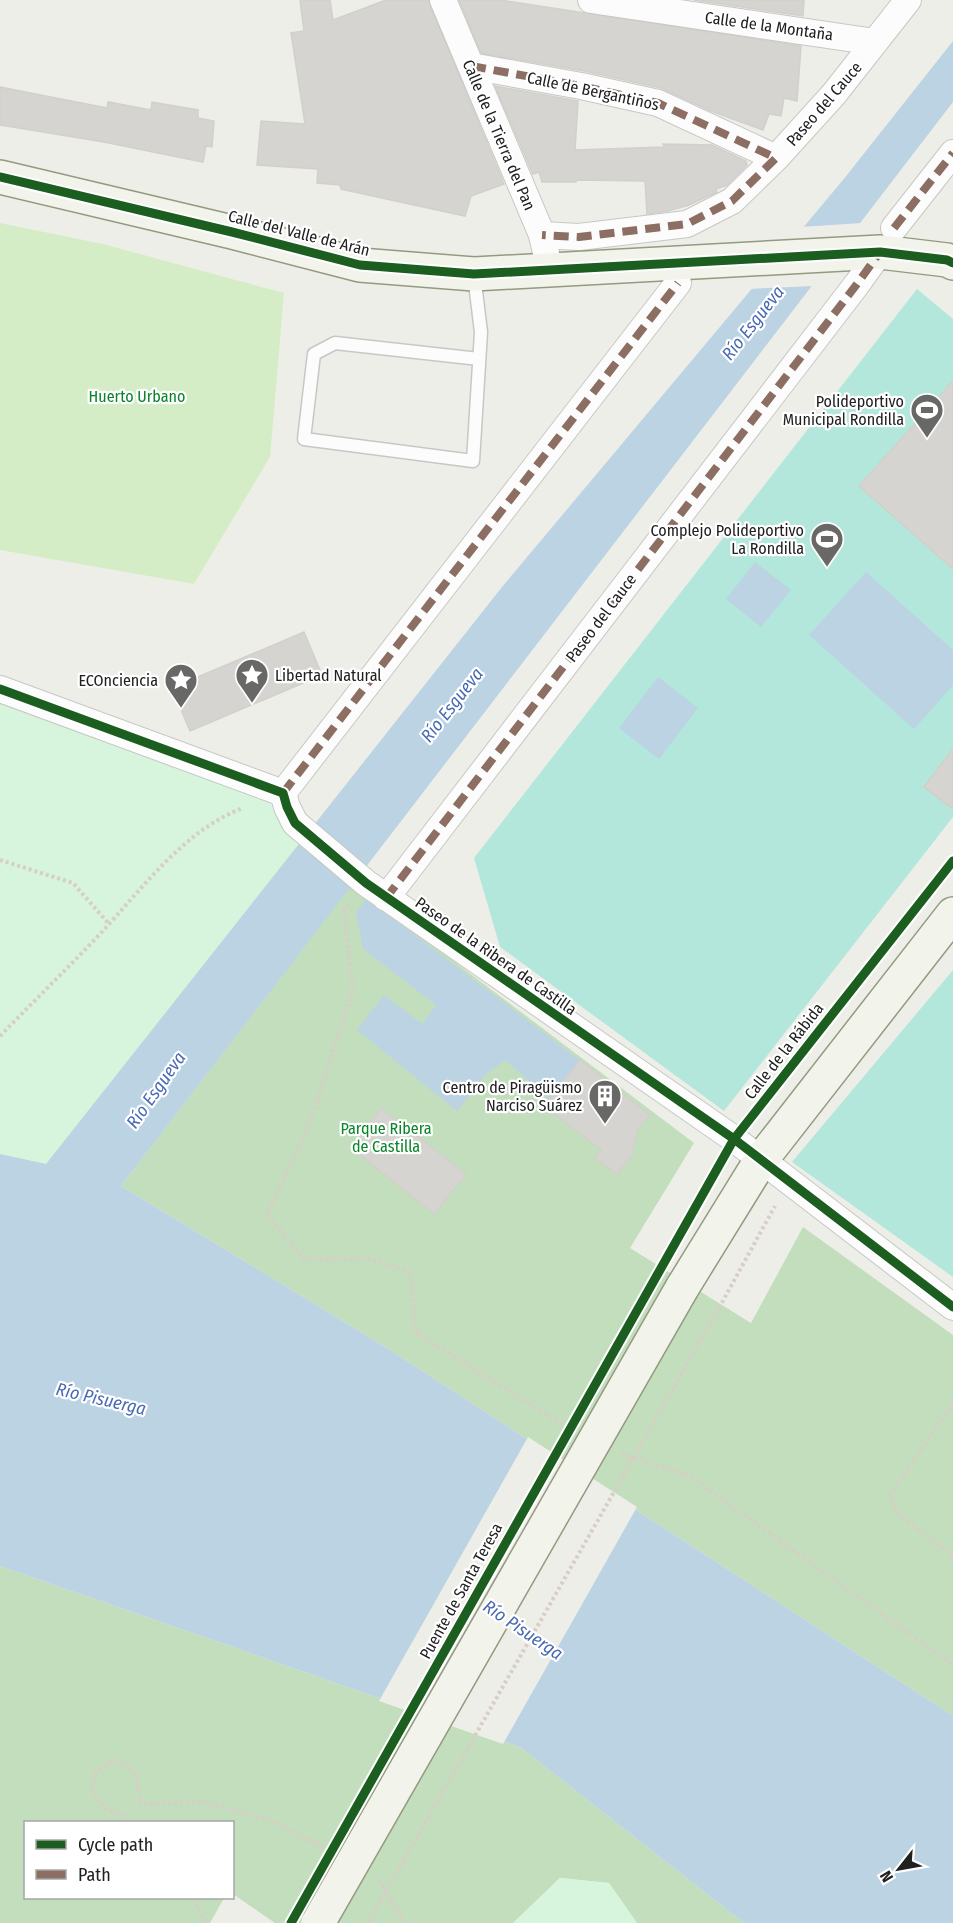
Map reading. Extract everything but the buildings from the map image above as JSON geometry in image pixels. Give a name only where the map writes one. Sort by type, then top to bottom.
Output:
[{"type":"main road","name":"Calle del Valle de Arán","points":[[0,177],[12,178],[360,265],[474,274],[550,271],[741,260],[887,240],[953,263]]},
{"type":"main road","points":[[318,1923],[682,1288],[761,1160],[953,914]]},
{"type":"street","name":"Calle de la Tierra del Pan","points":[[443,0],[542,235],[550,271]]},
{"type":"street","name":"Calle de la Montaña","points":[[591,0],[875,42]]},
{"type":"street","name":"Paseo del Cauce","points":[[542,235],[579,237],[687,224],[732,201],[777,158],[834,94],[908,0]]},
{"type":"street","name":"Calle de Bergantiños","points":[[471,66],[658,103],[777,158]]},
{"type":"street","name":"Paseo del Cauce","points":[[374,889],[850,294],[887,240],[953,153]]},
{"type":"street","points":[[0,689],[283,793],[678,283]]},
{"type":"street","name":"Paseo de la Ribera de Castilla","points":[[283,793],[295,823],[374,889],[734,1139],[953,1307]]},
{"type":"lane","points":[[474,274],[481,332],[473,461],[304,439],[314,354],[335,343],[479,359]]},
{"type":"path","points":[[0,1036],[186,841],[222,816],[283,793]]},
{"type":"path","points":[[0,860],[73,883],[109,924]]},
{"type":"path","points":[[374,889],[344,910],[353,991],[309,1125],[267,1214],[304,1259],[370,1259],[411,1272],[416,1333],[576,1432]]},
{"type":"path","points":[[368,1923],[789,1182]]},
{"type":"path","points":[[953,1403],[890,1495],[897,1513],[953,1556]]},
{"type":"path","points":[[564,1438],[575,1418]]},
{"type":"path","points":[[616,1453],[690,1476],[953,1665]]},
{"type":"path","points":[[126,1821],[123,1815],[107,1810],[92,1794],[94,1774],[114,1760],[135,1772],[141,1804],[202,1802],[271,1820],[332,1851],[326,1861]]},
{"type":"path","points":[[375,1874],[405,1923]]},
{"type":"path","points":[[194,1899],[207,1923]]},
{"type":"green space","name":"Huerto Urbano","points":[[0,223],[103,244],[284,293],[270,457],[194,584],[0,550]]},
{"type":"green space","points":[[0,699],[260,793],[301,842],[46,1165],[0,1154]]},
{"type":"green space","name":"Parque Ribera de Castilla","points":[[352,884],[694,1143],[630,1248],[751,1323],[803,1227],[953,1335],[953,1716],[387,1348],[121,1186]]},
{"type":"green space","points":[[0,1566],[520,1747],[744,1923],[637,1923],[609,1883],[560,1878],[513,1923],[275,1923],[234,1895],[234,1821],[24,1821],[24,1899],[223,1899],[210,1923],[0,1923]]},
{"type":"green space","points":[[560,1878],[609,1883],[637,1923],[513,1923]]},
{"type":"shaded area","name":"Complejo Polideportivo La Rondilla","points":[[917,289],[953,319],[953,817],[724,1111],[500,947],[474,858]]},
{"type":"shaded area","points":[[953,970],[953,1277],[792,1162]]},
{"type":"water","points":[[953,41],[953,102],[121,1186],[387,1348],[953,1716],[953,1923],[744,1923],[520,1747],[0,1566],[0,1154],[46,1164],[502,587],[843,180]]},
{"type":"water","points":[[755,562],[791,590],[761,627],[726,599]]},
{"type":"water","points":[[866,572],[953,650],[953,685],[914,729],[809,635]]},
{"type":"water","points":[[658,677],[698,708],[659,759],[619,728]]},
{"type":"water","points":[[367,899],[580,1060],[549,1100],[506,1060],[488,1072],[457,1111],[357,1030],[384,995],[422,1024],[436,1005],[363,949],[356,912]]},
{"type":"pier","points":[[862,223],[814,286],[748,289],[800,227]]},
{"type":"pier","points":[[528,1437],[637,1507],[503,1744],[379,1701]]},
{"type":"marked path","points":[[471,66],[658,103],[776,158],[732,201],[687,224],[579,237],[542,235]]},
{"type":"marked path","points":[[894,228],[953,153]]},
{"type":"marked path","points":[[386,898],[880,252]]},
{"type":"marked path","points":[[283,793],[678,283]]},
{"type":"cycle path","points":[[0,177],[360,265],[474,274],[880,252],[947,260],[953,263]]},
{"type":"cycle path","points":[[0,689],[283,793],[295,823],[366,883],[734,1139],[953,1307]]},
{"type":"cycle path","name":"Calle de la Rábida","points":[[291,1923],[734,1139],[953,861]]},
{"type":"place","name":"Polideportivo Municipal Rondilla","points":[[927,439]]},
{"type":"place","name":"Complejo Polideportivo La Rondilla","points":[[827,568]]},
{"type":"place","name":"Libertad Natural","points":[[252,704]]},
{"type":"place","name":"ECOnciencia","points":[[181,709]]},
{"type":"place","name":"Centro de Piragüismo Narciso Suárez","points":[[605,1125]]},
{"type":"water label","name":"Río Esgueva","points":[[753,323]]},
{"type":"water label","name":"Río Esgueva","points":[[452,705]]},
{"type":"water label","name":"Río Esgueva","points":[[156,1090]]},
{"type":"water label","name":"Río Pisuerga","points":[[101,1399]]},
{"type":"water label","name":"Río Pisuerga","points":[[523,1630]]}]
